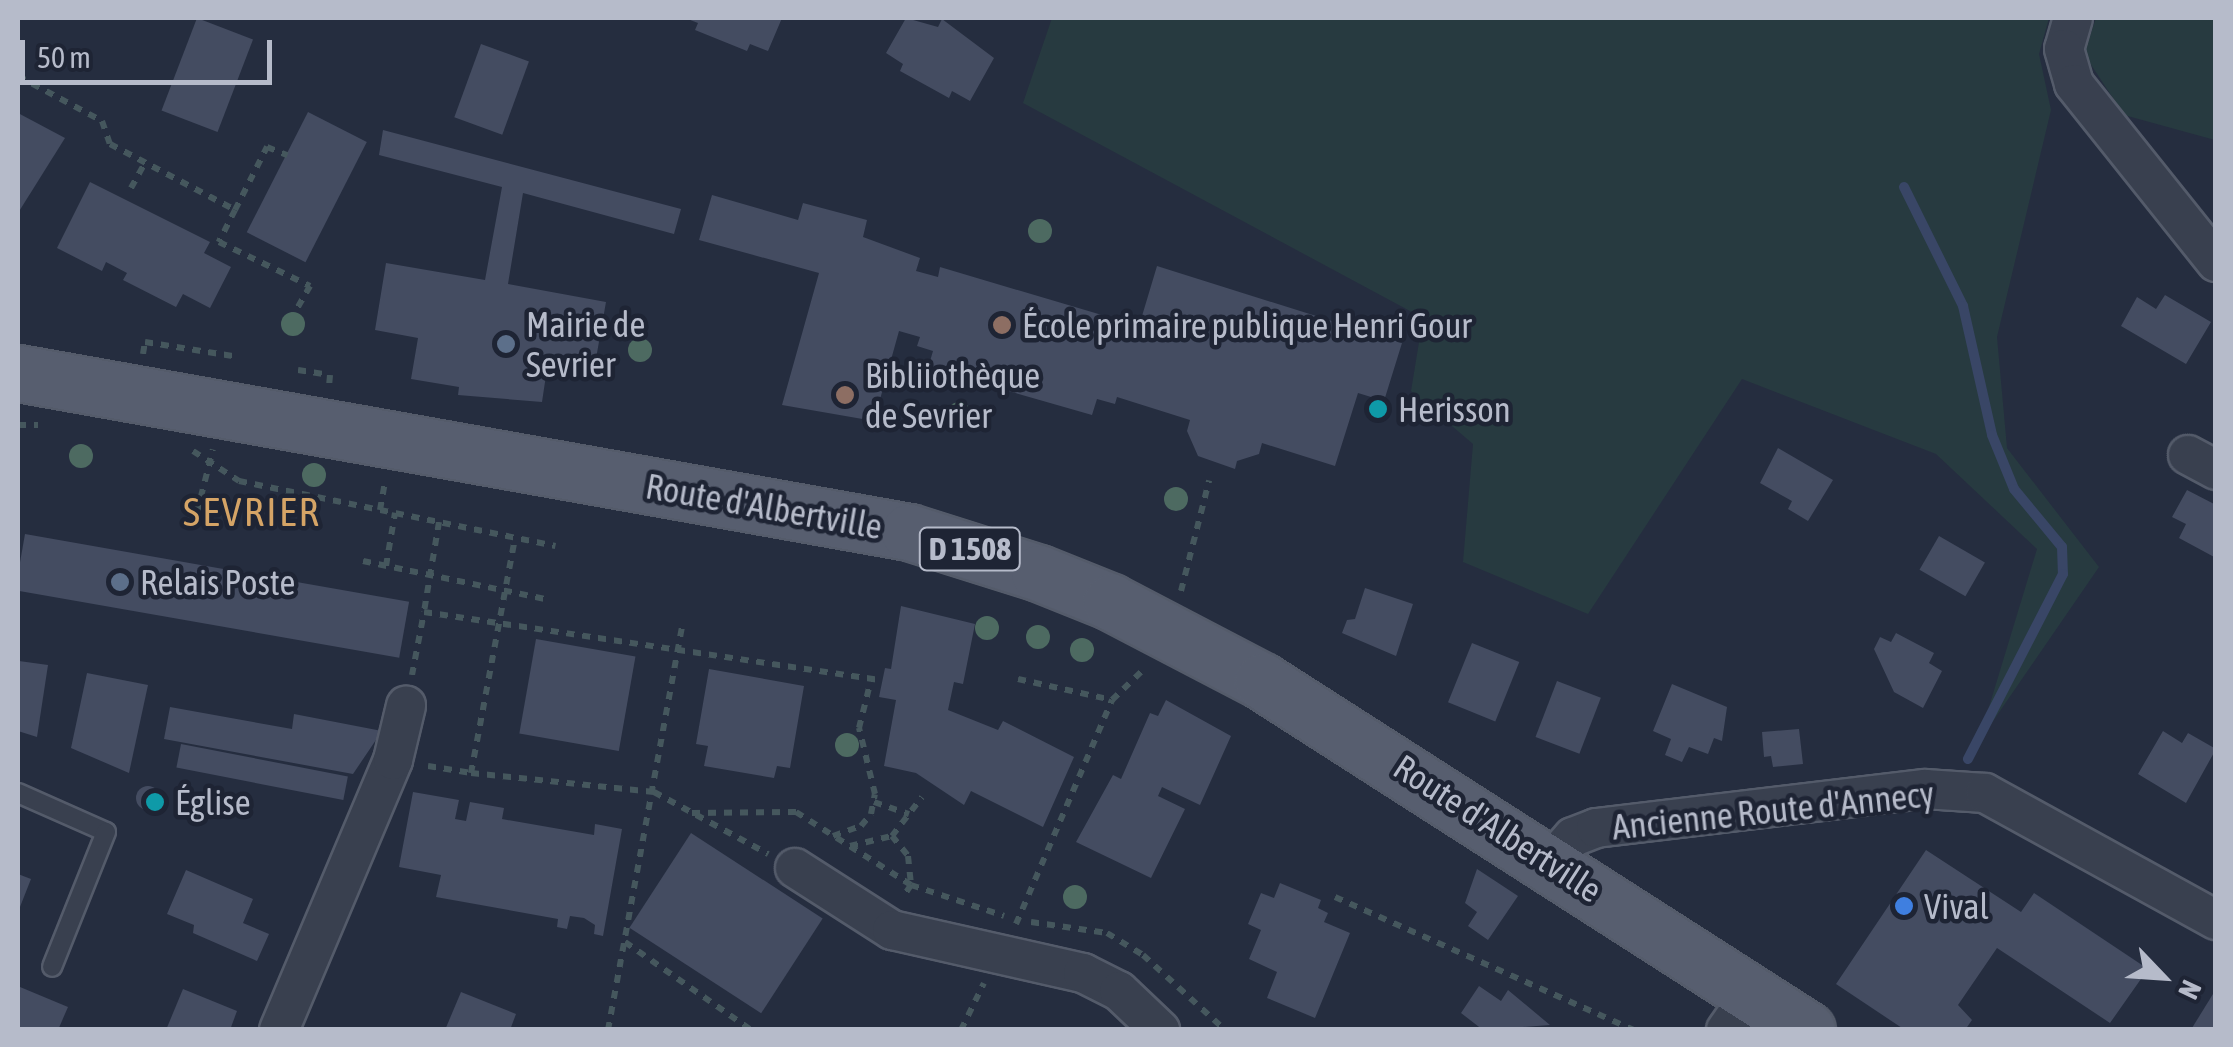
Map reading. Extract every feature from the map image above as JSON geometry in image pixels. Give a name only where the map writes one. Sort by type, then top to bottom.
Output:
[{"type":"main road","name":"Route d'Albertville","points":[[18,373],[909,532],[974,550],[1112,602],[1262,680],[1551,862],[1739,1012],[1807,1030]]},
{"type":"street","points":[[2073,18],[2064,49],[2074,84],[2216,262]]},
{"type":"street","points":[[280,1030],[393,760],[406,706]]},
{"type":"street","name":"Ancienne Route d'Annecy","points":[[1551,862],[1573,837],[1596,828],[1914,790],[1986,793],[2216,920]]},
{"type":"street","points":[[795,868],[883,927],[1083,974],[1119,990],[1160,1030]]},
{"type":"lane","points":[[18,793],[106,832],[52,967]]},
{"type":"path","points":[[18,76],[102,121],[110,144],[234,210]]},
{"type":"path","points":[[286,155],[267,147],[219,242],[310,286],[293,315]]},
{"type":"path","points":[[131,188],[146,162]]},
{"type":"path","points":[[145,342],[240,357]]},
{"type":"path","points":[[298,370],[330,376]]},
{"type":"path","points":[[18,425],[50,427]]},
{"type":"path","points":[[194,528],[214,446],[228,444]]},
{"type":"path","points":[[187,448],[239,481],[556,546]]},
{"type":"path","points":[[380,510],[386,473]]},
{"type":"path","points":[[1179,602],[1209,481]]},
{"type":"path","points":[[386,566],[396,513]]},
{"type":"path","points":[[406,706],[439,522]]},
{"type":"path","points":[[471,773],[515,538]]},
{"type":"path","points":[[363,561],[545,599]]},
{"type":"path","points":[[424,612],[882,681]]},
{"type":"path","points":[[608,1030],[683,623]]},
{"type":"path","points":[[960,1030],[1001,957],[1112,700],[1146,667]]},
{"type":"path","points":[[834,836],[861,826],[874,802],[859,728],[871,680]]},
{"type":"path","points":[[1018,680],[1112,700]]},
{"type":"path","points":[[393,760],[471,773],[654,792],[795,868]]},
{"type":"path","points":[[850,846],[892,836],[922,798]]},
{"type":"path","points":[[874,802],[909,814]]},
{"type":"path","points":[[692,813],[796,812],[912,886],[1018,920],[1107,934],[1143,955],[1225,1030]]},
{"type":"path","points":[[892,836],[908,856],[912,886]]},
{"type":"path","points":[[1335,898],[1634,1030]]},
{"type":"path","points":[[625,942],[751,1030]]},
{"type":"shaded area","points":[[1052,18],[2049,18],[2039,54],[2051,110],[1997,337],[2007,448],[2099,567],[1978,743],[2037,549],[1936,454],[1742,379],[1588,614],[1463,562],[1473,444],[1411,391],[1423,318],[1023,103]]},
{"type":"shaded area","points":[[2096,18],[2215,18],[2215,140],[2124,115],[2084,54]]},
{"type":"building","points":[[197,18],[253,40],[218,132],[162,110]]},
{"type":"building","points":[[685,18],[782,18],[768,51],[750,44],[747,51],[695,30],[698,23]]},
{"type":"building","points":[[906,18],[938,27],[942,19],[994,58],[970,101],[952,91],[949,98],[900,71],[903,64],[886,53]]},
{"type":"building","points":[[481,44],[529,61],[502,135],[454,117]]},
{"type":"building","points":[[308,112],[367,142],[306,262],[247,232]]},
{"type":"building","points":[[18,113],[65,138],[18,213]]},
{"type":"building","points":[[383,130],[681,209],[674,234],[523,193],[508,284],[606,302],[594,370],[548,362],[542,402],[458,395],[459,387],[411,379],[418,338],[375,330],[386,263],[485,280],[502,187],[379,155]]},
{"type":"building","points":[[90,182],[210,242],[204,253],[231,267],[210,308],[183,294],[176,307],[123,280],[127,273],[106,262],[102,271],[57,248]]},
{"type":"building","points":[[712,195],[798,220],[803,203],[867,220],[863,237],[920,258],[916,271],[938,277],[940,267],[1139,326],[1157,266],[1402,343],[1384,401],[1358,393],[1335,466],[1262,443],[1259,454],[1237,461],[1235,469],[1198,456],[1187,431],[1190,420],[1117,397],[1115,404],[1097,399],[1092,415],[928,368],[933,351],[917,346],[920,337],[899,331],[874,421],[782,405],[819,273],[699,240]]},
{"type":"building","points":[[2165,295],[2211,322],[2186,364],[2121,326],[2137,297],[2156,309]]},
{"type":"building","points":[[1778,448],[1833,480],[1808,521],[1788,509],[1792,501],[1760,483]]},
{"type":"building","points":[[2187,490],[2216,505],[2216,558],[2179,538],[2186,524],[2172,517]]},
{"type":"building","points":[[25,534],[409,602],[399,658],[18,591]]},
{"type":"building","points":[[1939,536],[1985,562],[1965,596],[1920,570]]},
{"type":"building","points":[[1365,588],[1413,604],[1396,656],[1342,633],[1347,620],[1355,619]]},
{"type":"building","points":[[901,606],[975,624],[963,684],[954,682],[948,710],[998,730],[1003,721],[1074,757],[1043,827],[971,791],[964,805],[916,773],[884,766],[896,700],[879,697],[885,668],[891,669]]},
{"type":"building","points":[[1896,633],[1934,653],[1929,663],[1942,671],[1923,708],[1894,692],[1874,649],[1880,637],[1891,642]]},
{"type":"building","points":[[536,639],[635,657],[619,751],[519,734]]},
{"type":"building","points":[[1472,643],[1519,662],[1495,721],[1448,702]]},
{"type":"building","points":[[19,661],[48,665],[37,737],[18,731]]},
{"type":"building","points":[[709,669],[804,686],[790,768],[777,766],[774,778],[704,766],[708,746],[696,744]]},
{"type":"building","points":[[87,673],[148,685],[129,773],[71,748]]},
{"type":"building","points":[[1557,681],[1601,698],[1579,754],[1535,737]]},
{"type":"building","points":[[1672,684],[1727,707],[1722,741],[1714,738],[1708,754],[1689,747],[1682,762],[1665,755],[1671,739],[1653,731]]},
{"type":"building","points":[[1166,700],[1231,736],[1200,805],[1162,787],[1158,796],[1185,809],[1151,878],[1076,842],[1113,775],[1121,779],[1150,713],[1158,716]]},
{"type":"building","points":[[170,707],[292,729],[294,714],[382,731],[353,774],[164,739]]},
{"type":"building","points":[[1799,729],[1803,764],[1773,767],[1771,756],[1764,757],[1762,732]]},
{"type":"building","points":[[2163,731],[2182,743],[2188,733],[2216,749],[2186,803],[2138,774]]},
{"type":"building","points":[[181,744],[348,776],[343,800],[176,768]]},
{"type":"building","points":[[148,786],[157,789],[157,807],[148,810],[139,807],[136,798],[139,789]]},
{"type":"building","points":[[413,792],[459,800],[455,819],[466,821],[470,802],[504,808],[502,819],[594,835],[595,824],[622,829],[603,936],[594,934],[595,925],[584,918],[570,916],[567,929],[557,927],[558,919],[436,897],[441,875],[399,867]]},
{"type":"building","points":[[691,833],[823,919],[761,1013],[629,928]]},
{"type":"building","points":[[1926,850],[2021,912],[2034,893],[2148,969],[2110,1023],[1997,948],[1958,1005],[1972,1020],[1965,1030],[1905,1030],[1836,984]]},
{"type":"building","points":[[1477,869],[1518,896],[1488,940],[1468,926],[1477,912],[1465,903]]},
{"type":"building","points":[[186,870],[253,899],[243,923],[269,934],[257,961],[193,933],[194,925],[167,914]]},
{"type":"building","points":[[18,874],[31,879],[18,912]]},
{"type":"building","points":[[1280,883],[1321,900],[1318,908],[1328,913],[1324,922],[1350,933],[1315,1018],[1267,998],[1277,972],[1249,959],[1261,930],[1248,924],[1261,893],[1274,898]]},
{"type":"building","points":[[1479,986],[1501,1001],[1508,990],[1550,1025],[1483,1030],[1461,1013]]},
{"type":"building","points":[[20,987],[68,1007],[58,1030],[18,1030]]},
{"type":"building","points":[[183,989],[237,1011],[230,1030],[166,1030]]},
{"type":"building","points":[[461,992],[516,1014],[510,1030],[445,1030]]},
{"type":"building","points":[[2213,994],[2216,1030],[2195,1030],[2192,1028]]},
{"type":"waterway","points":[[1904,187],[1963,306],[1992,435],[2014,489],[2062,547],[2063,574],[1968,759]]},
{"type":"place","name":"École primaire publique Henri Gour","points":[[1002,325]]},
{"type":"place","name":"Mairie de Sevrier","points":[[506,344]]},
{"type":"place","name":"Bibliiothèque de Sevrier","points":[[845,395]]},
{"type":"place","name":"Herisson","points":[[1378,409]]},
{"type":"place","name":"Relais Poste","points":[[120,582]]},
{"type":"place","name":"Église","points":[[155,802]]},
{"type":"place","name":"Vival","points":[[1904,906]]},
{"type":"district","name":"SEVRIER","points":[[252,512]]}]
